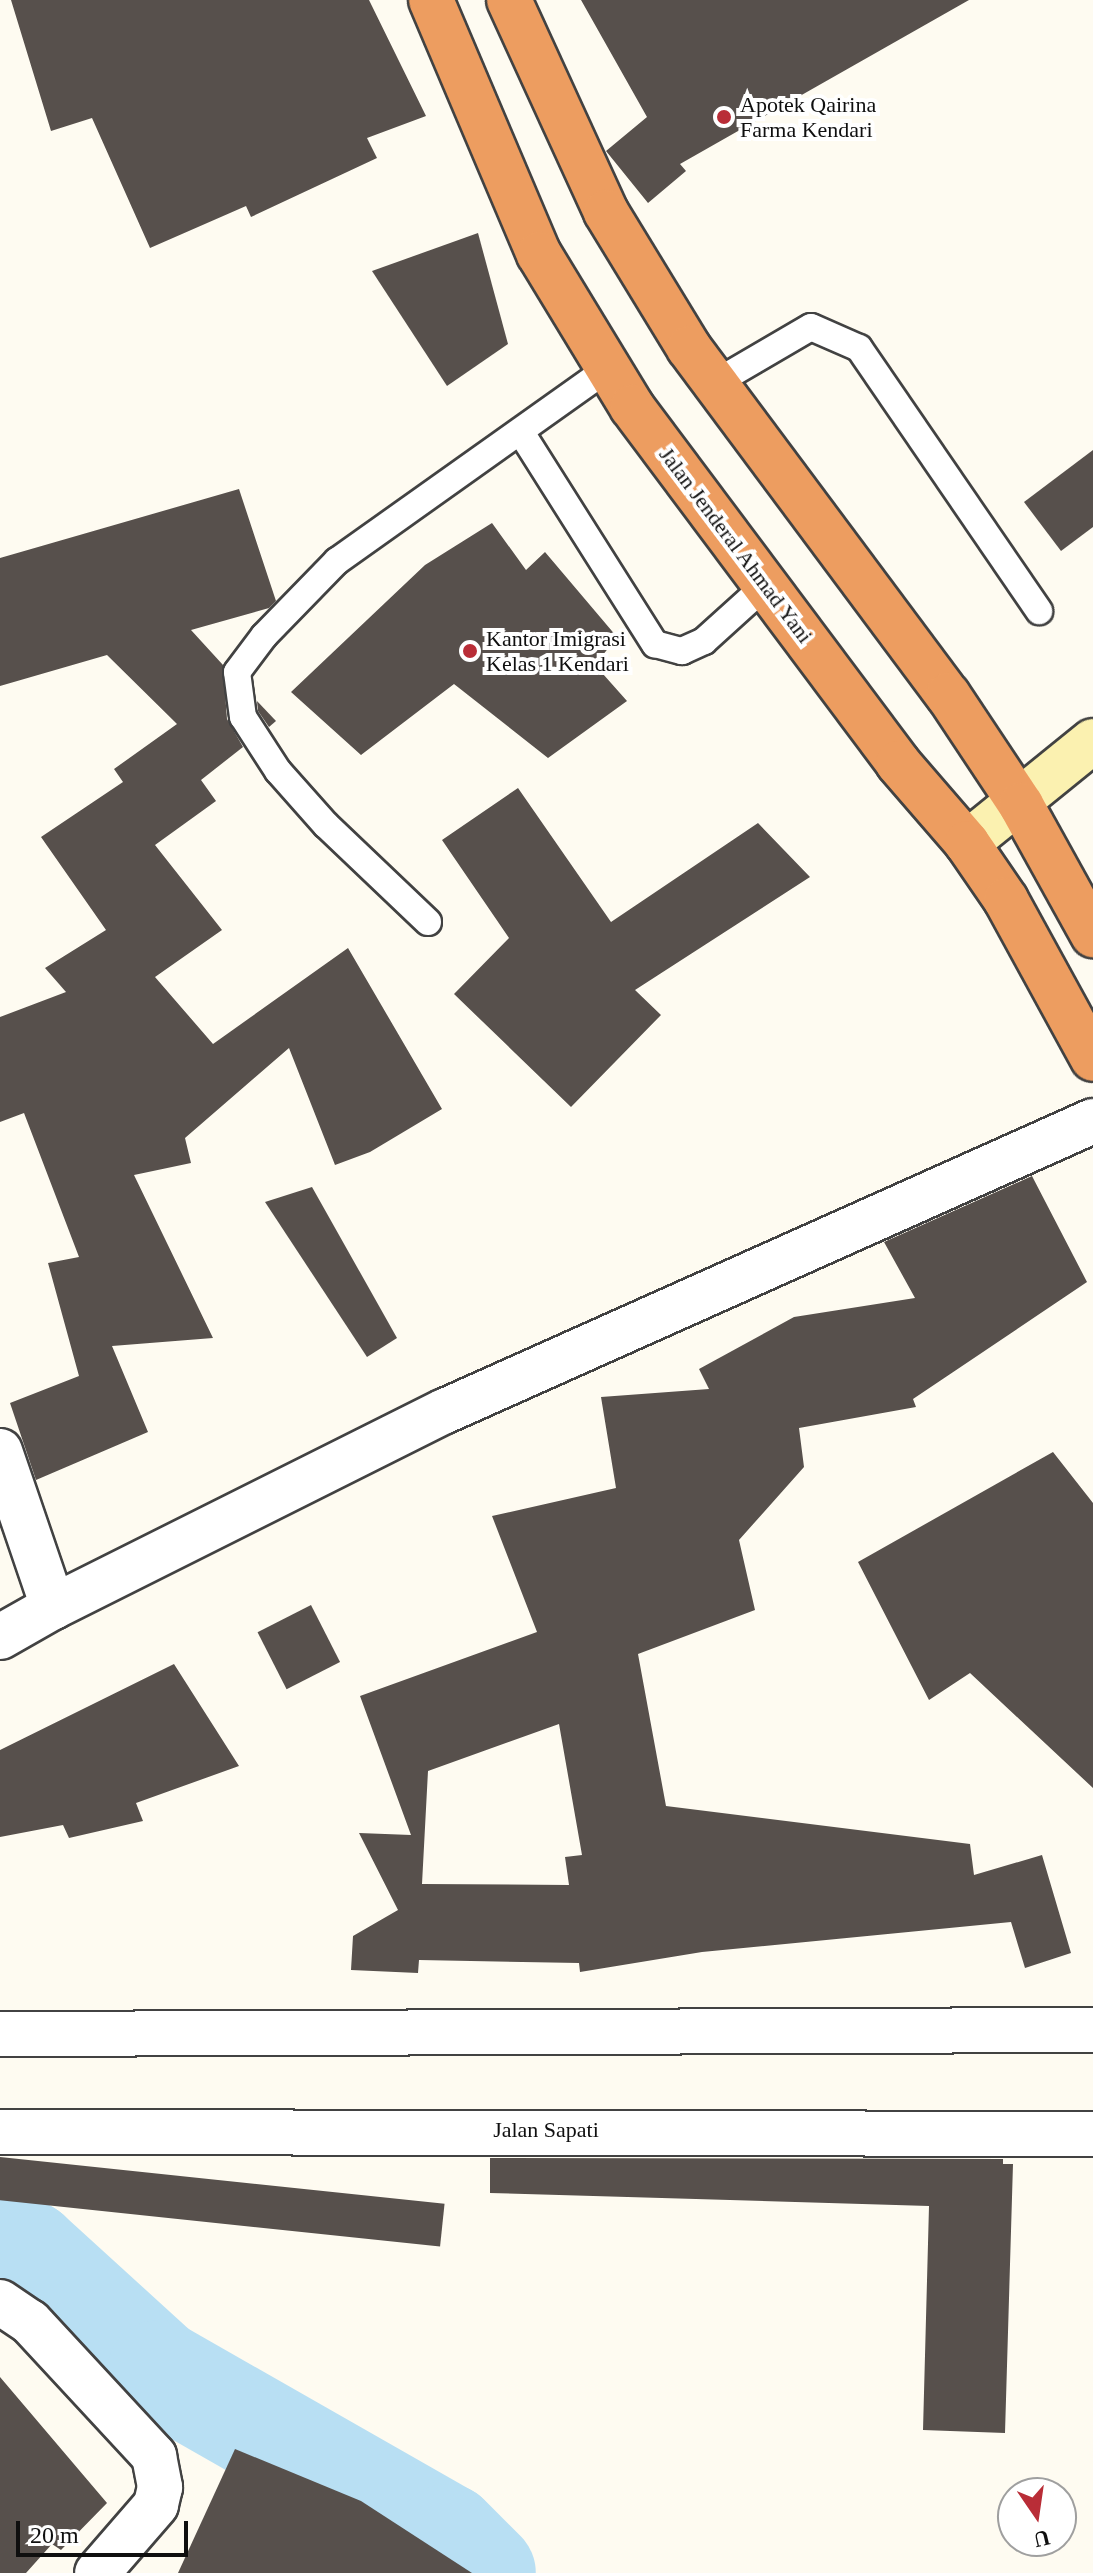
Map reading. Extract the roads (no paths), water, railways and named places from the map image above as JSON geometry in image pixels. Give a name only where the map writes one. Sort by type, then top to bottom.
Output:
[{"type":"highway","name":"Jalan Jenderal Ahmad Yani","points":[[431,0],[539,254],[632,407],[898,763],[967,843],[1006,900],[1093,1059]]},
{"type":"highway","points":[[509,0],[606,212],[715,383],[948,695],[1021,805],[1093,935]]},
{"type":"street","points":[[967,843],[1021,805],[1093,741]]},
{"type":"street","points":[[0,1637],[53,1607],[445,1411],[1093,1121]]},
{"type":"street","points":[[0,1451],[53,1607]]},
{"type":"street","points":[[0,2034],[1093,2030]]},
{"type":"street","name":"Jalan Sapati","points":[[0,2132],[1093,2134]]},
{"type":"street","points":[[0,2302],[30,2322],[154,2456],[160,2487],[156,2505],[97,2573]]},
{"type":"lane","points":[[715,383],[811,327],[859,348],[1039,611]]},
{"type":"lane","points":[[428,922],[326,825],[278,771],[243,717],[237,672],[264,636],[337,561],[522,434],[609,368]]},
{"type":"lane","points":[[522,434],[655,644],[682,651],[704,641],[766,585]]},
{"type":"waterway","points":[[0,2236],[28,2253],[159,2372],[447,2536],[484,2573]]},
{"type":"place","name":"Apotek Qairina Farma Kendari","points":[[724,117]]},
{"type":"place","name":"Kantor Imigrasi Kelas 1 Kendari","points":[[470,651]]}]
